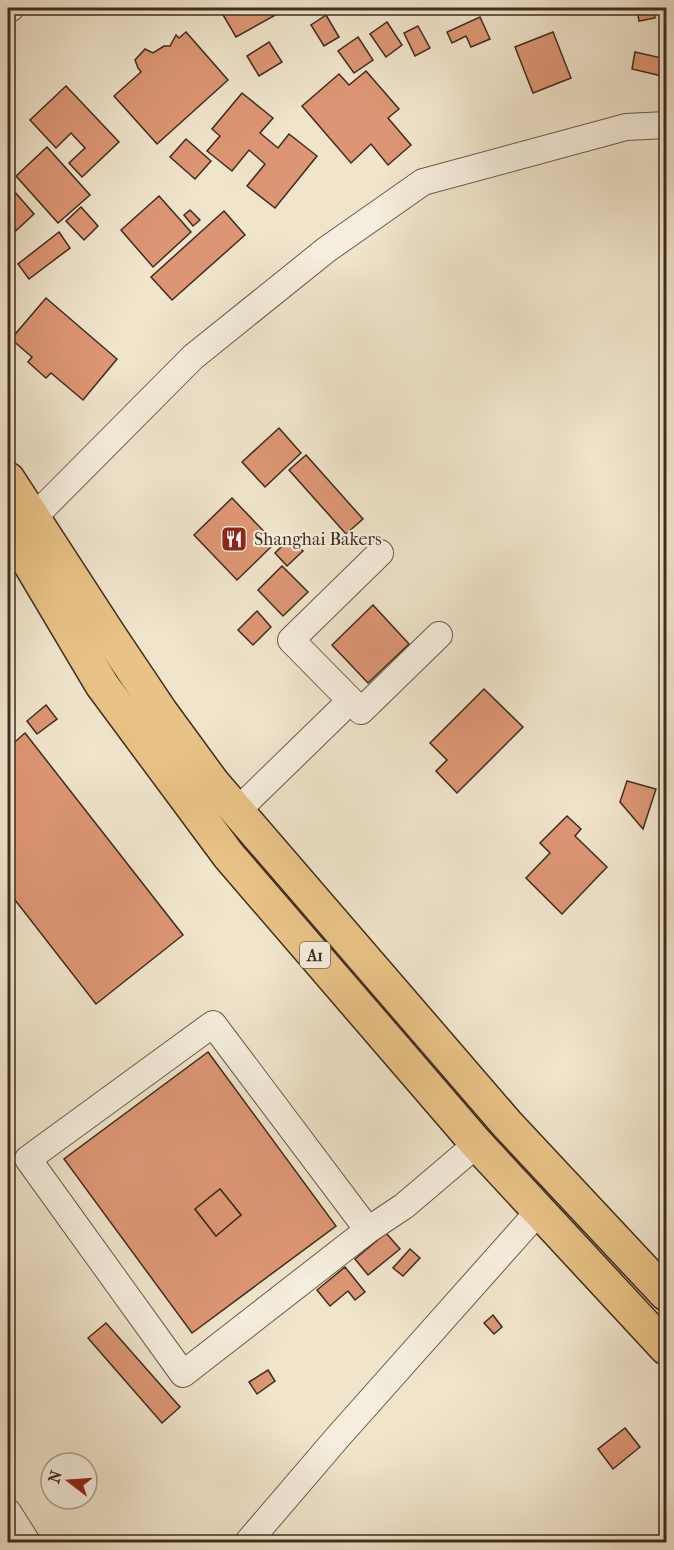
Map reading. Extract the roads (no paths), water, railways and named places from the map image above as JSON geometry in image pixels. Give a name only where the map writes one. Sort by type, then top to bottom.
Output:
[{"type":"highway","name":"A1","points":[[8,479],[20,523],[102,685],[229,856],[477,1144],[666,1348]]},
{"type":"highway","name":"A1","points":[[20,523],[213,783],[507,1124],[666,1294]]},
{"type":"street","points":[[20,523],[193,357],[326,250],[423,182],[626,127],[666,125]]},
{"type":"street","points":[[380,553],[291,640],[361,711],[439,635]]},
{"type":"street","points":[[237,811],[350,701]]},
{"type":"street","points":[[368,1230],[213,1024],[28,1159],[183,1374],[368,1230],[404,1206],[477,1144]]},
{"type":"street","points":[[248,1542],[538,1212]]},
{"type":"street","points":[[8,1512],[27,1542]]},
{"type":"place","name":"Shanghai Bakers","points":[[234,539]]}]
